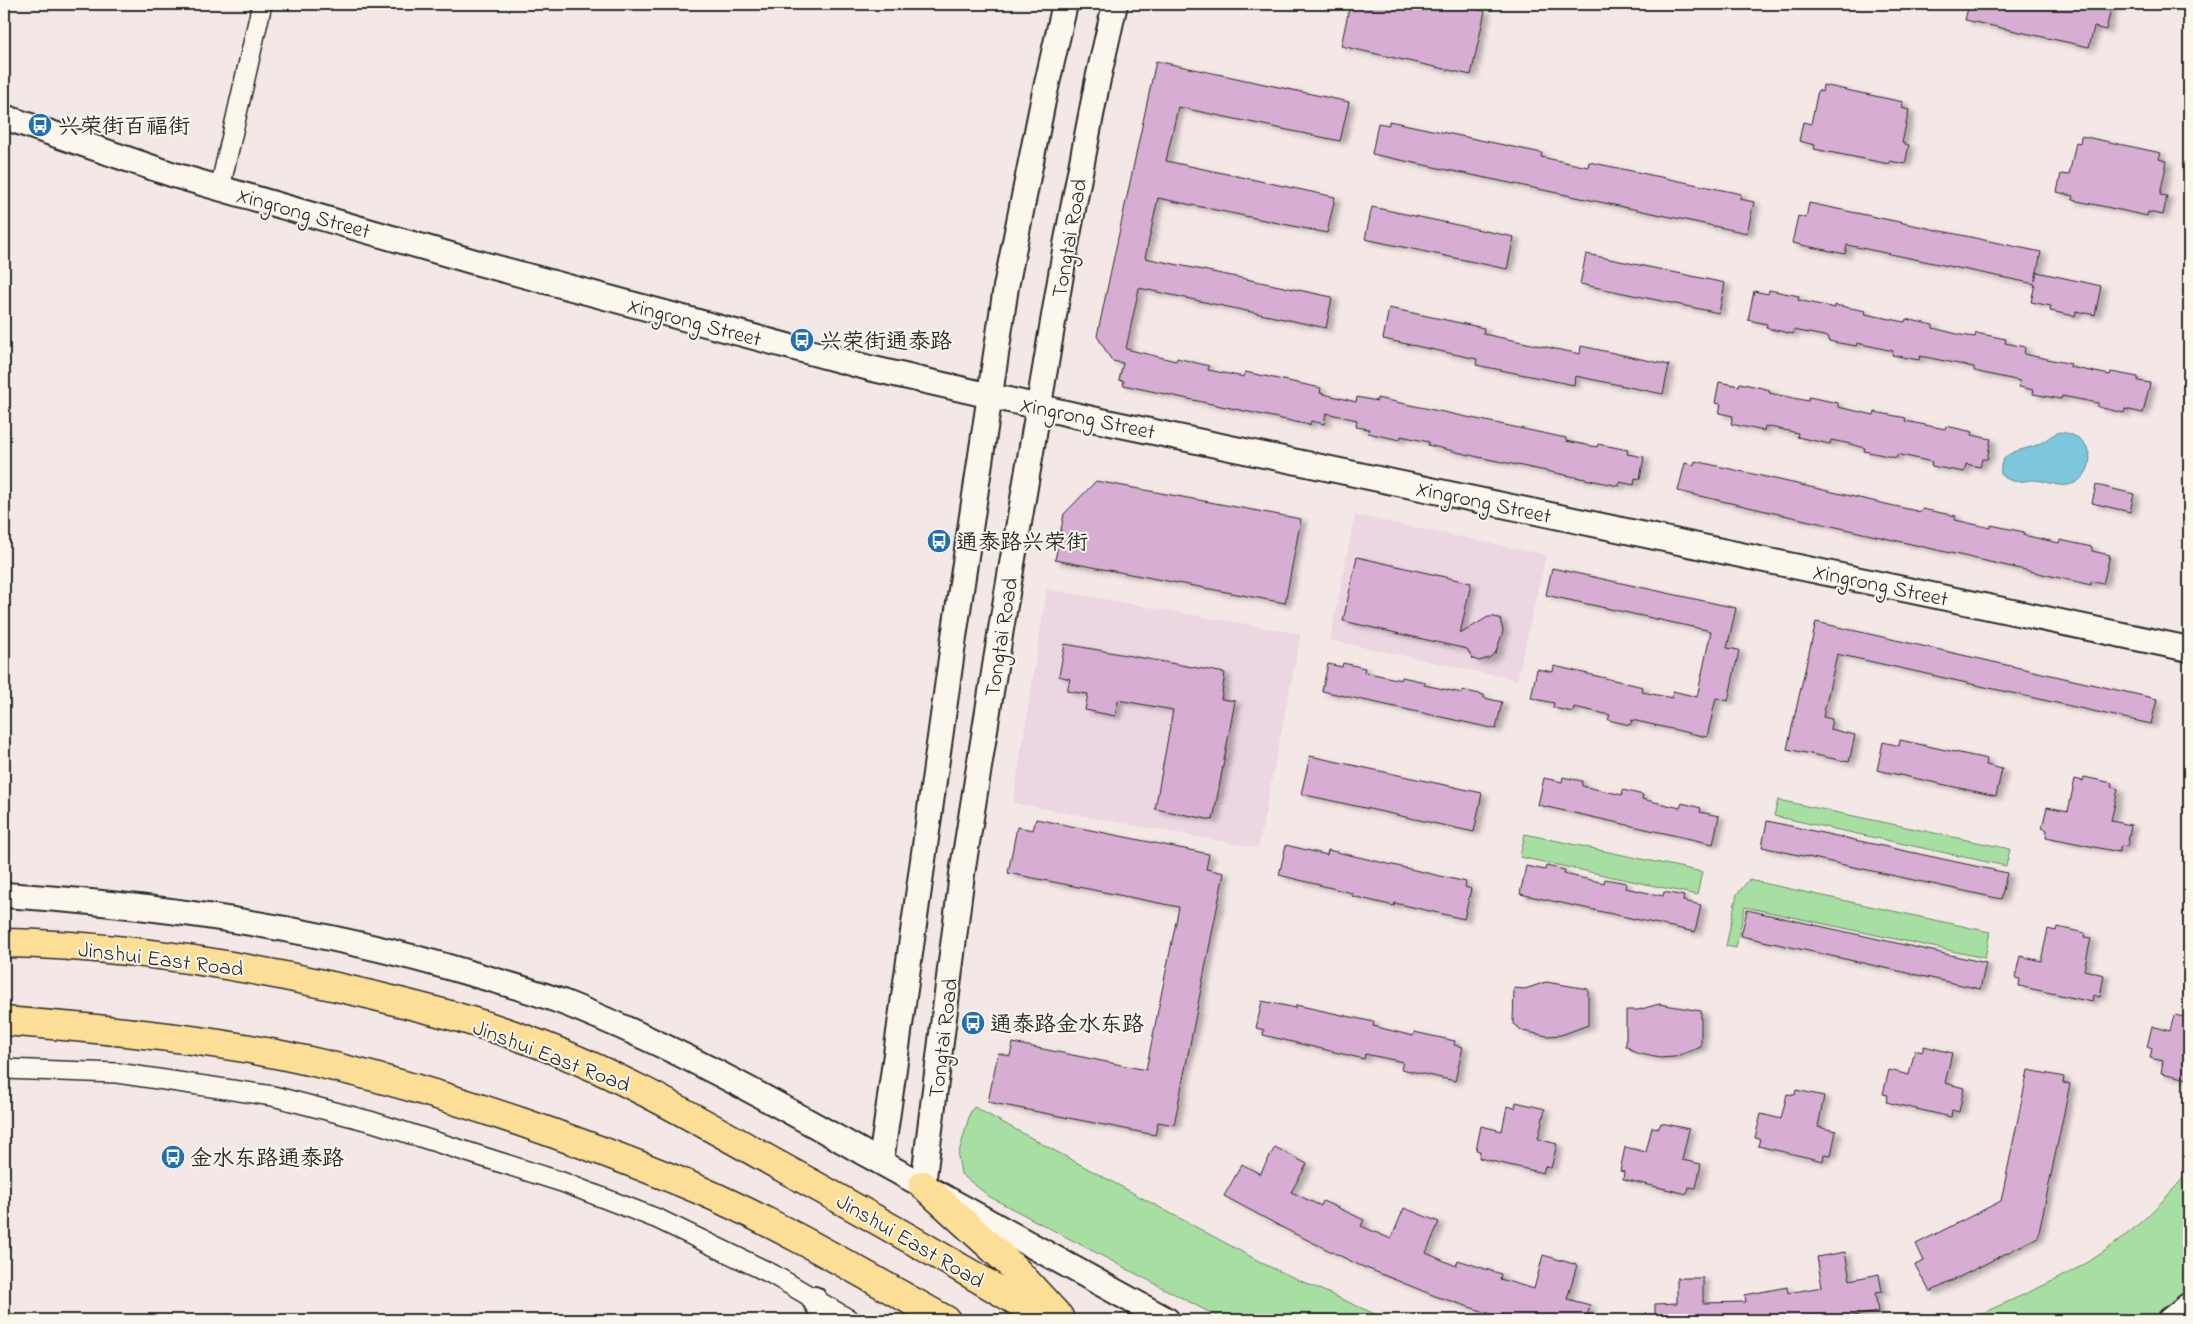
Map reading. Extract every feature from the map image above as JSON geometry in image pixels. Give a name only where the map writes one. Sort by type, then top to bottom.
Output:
[{"type":"main road","name":"Jinshui East Road","points":[[4,943],[84,948],[216,963],[308,980],[429,1009],[524,1039],[621,1079],[672,1106],[943,1257],[1048,1320]]},
{"type":"main road","points":[[4,1021],[151,1034],[240,1047],[359,1073],[480,1108],[641,1166],[702,1191],[797,1238],[946,1320]]},
{"type":"main road","points":[[923,1185],[1013,1267],[1062,1320]]},
{"type":"street","points":[[220,188],[262,4]]},
{"type":"street","name":"Tongtai Road","points":[[881,1162],[1006,287],[1064,4]]},
{"type":"street","name":"Tongtai Road","points":[[923,1185],[962,874],[1038,406],[1066,245],[1098,79],[1115,4]]},
{"type":"street","name":"Xingrong Street","points":[[4,117],[174,175],[466,259],[860,366],[990,396],[2189,649]]},
{"type":"street","points":[[4,896],[114,904],[219,918],[323,936],[422,959],[563,1003],[643,1035],[759,1094],[1168,1320]]},
{"type":"street","points":[[4,1069],[117,1073],[273,1096],[373,1122],[562,1182],[658,1219],[772,1274],[850,1320]]},
{"type":"street","points":[[814,1299],[827,1320]]},
{"type":"street","points":[[2170,1320],[2189,1305]]},
{"type":"shaded area","points":[[1355,515],[1546,555],[1517,680],[1330,640]]},
{"type":"shaded area","points":[[1047,589],[1301,634],[1258,848],[1013,803]]},
{"type":"green space","points":[[1778,800],[2010,849],[2006,866],[1774,816]]},
{"type":"green space","points":[[1525,834],[1702,872],[1697,895],[1520,857]]},
{"type":"green space","points":[[1749,880],[1990,932],[1985,958],[1745,907],[1736,948],[1726,946],[1737,894]]},
{"type":"green space","points":[[974,1107],[1268,1266],[1388,1320],[1224,1320],[990,1197],[961,1174],[958,1156],[970,1113]]},
{"type":"green space","points":[[2189,1171],[2189,1293],[2150,1320],[1967,1320],[2061,1277],[2106,1250],[2164,1200]]},
{"type":"water","points":[[2059,432],[2073,435],[2082,441],[2088,449],[2090,458],[2088,467],[2084,475],[2077,481],[2068,485],[2037,480],[2016,482],[2009,480],[2001,474],[2003,460],[2007,456],[2039,444]]},
{"type":"building","points":[[1350,4],[1452,4],[1485,11],[1471,75],[1341,46]]},
{"type":"building","points":[[1969,4],[2112,4],[2106,30],[2094,27],[2089,47],[1965,20]]},
{"type":"building","points":[[1156,61],[1349,102],[1340,141],[1178,107],[1166,161],[1335,197],[1327,233],[1158,198],[1145,258],[1332,297],[1326,328],[1139,288],[1126,349],[1176,361],[1177,358],[1209,366],[1208,370],[1244,377],[1245,372],[1321,388],[1320,393],[1356,402],[1357,397],[1377,401],[1377,398],[1566,438],[1566,441],[1597,447],[1598,444],[1628,450],[1627,454],[1644,457],[1640,479],[1635,478],[1634,485],[1620,482],[1619,486],[1478,457],[1428,445],[1429,442],[1401,436],[1400,440],[1368,433],[1369,429],[1356,427],[1357,420],[1326,413],[1324,424],[1311,421],[1310,425],[1123,385],[1124,381],[1119,380],[1123,363],[1112,361],[1097,336]]},
{"type":"building","points":[[1823,85],[1903,102],[1902,108],[1909,110],[1902,143],[1909,145],[1905,164],[1890,161],[1889,164],[1814,149],[1815,145],[1799,141],[1803,122],[1811,124],[1818,90],[1822,92]]},
{"type":"building","points":[[1389,121],[1542,153],[1541,157],[1588,167],[1589,162],[1741,194],[1740,199],[1754,202],[1747,233],[1372,154],[1378,123],[1389,125]]},
{"type":"building","points":[[2081,136],[2161,153],[2159,159],[2167,161],[2160,195],[2167,196],[2163,215],[2148,212],[2147,216],[2072,200],[2073,196],[2057,192],[2061,174],[2069,175],[2076,142],[2080,143]]},
{"type":"building","points":[[1809,203],[2041,252],[2035,281],[2037,272],[2101,286],[2095,315],[2076,311],[2075,316],[2050,311],[2051,306],[2031,302],[2035,284],[1847,245],[1845,254],[1792,243],[1798,216],[1806,218]]},
{"type":"building","points":[[1372,207],[1514,237],[1507,269],[1365,239]]},
{"type":"building","points":[[1586,254],[1725,283],[1719,313],[1580,284]]},
{"type":"building","points":[[1769,290],[1799,296],[1798,300],[1835,308],[1835,305],[1866,311],[1865,314],[1905,322],[1906,319],[1933,325],[1933,328],[1961,335],[1975,337],[1976,333],[2006,339],[2005,343],[2025,347],[2024,354],[2071,364],[2070,367],[2110,375],[2111,372],[2138,377],[2138,381],[2150,383],[2143,413],[2125,409],[2124,413],[2098,407],[2098,403],[2062,396],[2061,399],[2033,394],[2034,390],[2019,387],[2020,381],[1974,371],[1974,367],[1920,356],[1919,360],[1892,355],[1893,351],[1857,343],[1856,346],[1828,341],[1829,337],[1794,330],[1793,334],[1766,328],[1767,324],[1748,320],[1754,291],[1768,294]]},
{"type":"building","points":[[1389,308],[1484,328],[1483,334],[1580,354],[1581,346],[1669,365],[1663,394],[1575,376],[1574,385],[1476,365],[1477,359],[1383,339]]},
{"type":"building","points":[[1719,382],[1739,386],[1740,383],[1770,390],[1769,393],[1808,401],[1809,397],[1838,403],[1838,407],[1874,415],[1875,412],[1906,418],[1905,421],[1945,429],[1946,426],[1973,432],[1972,435],[1991,439],[1987,459],[1982,459],[1980,467],[1966,464],[1964,472],[1931,466],[1932,462],[1897,454],[1897,458],[1864,451],[1865,448],[1846,443],[1831,440],[1830,444],[1797,437],[1798,433],[1765,426],[1764,431],[1731,424],[1733,416],[1719,413],[1721,404],[1715,403]]},
{"type":"building","points":[[1695,461],[1921,512],[1922,509],[1956,516],[1955,520],[1991,528],[1991,525],[2024,532],[2023,535],[2059,543],[2060,540],[2092,547],[2092,551],[2110,555],[2103,584],[2091,581],[2091,585],[1678,491],[1685,463],[1694,465]]},
{"type":"building","points":[[1096,481],[1301,519],[1285,603],[1055,560],[1064,514]]},
{"type":"building","points":[[2096,485],[2134,494],[2130,512],[2092,503]]},
{"type":"building","points":[[1357,557],[1471,583],[1460,634],[1488,617],[1500,619],[1503,631],[1496,652],[1489,658],[1479,661],[1473,659],[1467,649],[1343,621]]},
{"type":"building","points":[[1552,568],[1736,608],[1727,648],[1739,650],[1728,701],[1716,698],[1707,737],[1632,720],[1630,725],[1608,720],[1610,715],[1574,707],[1573,712],[1553,708],[1554,703],[1531,698],[1537,669],[1553,672],[1554,666],[1643,687],[1642,692],[1672,698],[1673,691],[1697,697],[1711,631],[1546,595]]},
{"type":"building","points":[[1816,622],[2157,699],[2151,724],[1837,654],[1823,717],[1832,719],[1830,729],[1855,735],[1849,762],[1787,749]]},
{"type":"building","points":[[1065,644],[1225,673],[1221,699],[1235,701],[1213,820],[1155,809],[1173,710],[1118,700],[1115,716],[1085,710],[1088,694],[1067,691],[1070,679],[1059,676]]},
{"type":"building","points":[[1343,663],[1365,668],[1364,672],[1401,680],[1402,677],[1425,682],[1424,685],[1462,693],[1462,690],[1484,695],[1484,698],[1502,702],[1496,729],[1322,691],[1328,664],[1342,667]]},
{"type":"building","points":[[1900,740],[1987,759],[1986,765],[2002,769],[1996,796],[1877,770],[1883,742],[1899,746]]},
{"type":"building","points":[[1310,756],[1482,793],[1474,832],[1301,794]]},
{"type":"building","points":[[1563,777],[1582,781],[1582,786],[1622,795],[1623,790],[1643,795],[1642,799],[1680,808],[1682,803],[1701,808],[1700,812],[1719,816],[1713,844],[1538,805],[1544,778],[1562,782]]},
{"type":"building","points":[[2084,777],[2112,783],[2111,787],[2118,789],[2111,821],[2131,825],[2127,847],[2121,846],[2119,852],[2046,837],[2047,830],[2042,828],[2047,807],[2068,811],[2075,779],[2083,781]]},
{"type":"building","points":[[1036,819],[1209,854],[1206,869],[1224,873],[1174,1125],[1158,1122],[1155,1135],[988,1102],[998,1053],[1010,1056],[1013,1043],[1146,1070],[1179,907],[1008,873],[1017,827],[1033,830]]},
{"type":"building","points":[[1767,821],[2007,873],[2001,899],[1762,847]]},
{"type":"building","points":[[1286,845],[1327,855],[1328,850],[1466,882],[1465,887],[1471,889],[1464,919],[1395,903],[1394,906],[1352,896],[1352,893],[1279,875]]},
{"type":"building","points":[[1526,866],[1545,870],[1546,866],[1565,870],[1564,874],[1604,883],[1605,879],[1626,883],[1625,888],[1663,896],[1664,892],[1684,896],[1683,901],[1701,905],[1695,932],[1520,894]]},
{"type":"building","points":[[1747,910],[1986,963],[1980,989],[1741,936]]},
{"type":"building","points":[[2057,927],[2085,933],[2084,937],[2091,938],[2084,970],[2104,975],[2100,997],[2093,995],[2092,1002],[2019,986],[2020,979],[2015,978],[2020,956],[2041,961],[2048,929],[2056,931]]},
{"type":"building","points":[[1546,982],[1588,989],[1588,1025],[1561,1035],[1547,1036],[1523,1031],[1513,1024],[1514,988],[1525,989]]},
{"type":"building","points":[[1262,1001],[1296,1008],[1296,1005],[1374,1022],[1373,1026],[1413,1036],[1414,1032],[1455,1041],[1454,1045],[1463,1047],[1455,1081],[1401,1069],[1403,1062],[1365,1054],[1364,1059],[1263,1035],[1264,1030],[1256,1028]]},
{"type":"building","points":[[1659,1004],[1701,1011],[1701,1047],[1674,1057],[1660,1058],[1636,1053],[1626,1046],[1626,1010],[1638,1010]]},
{"type":"building","points":[[2174,1015],[2189,1018],[2189,1079],[2161,1073],[2163,1061],[2150,1058],[2152,1049],[2147,1047],[2152,1026],[2170,1031]]},
{"type":"building","points":[[1924,1046],[1952,1053],[1945,1083],[1964,1088],[1959,1112],[1952,1110],[1951,1117],[1886,1102],[1888,1095],[1883,1094],[1889,1070],[1909,1075],[1915,1050],[1922,1052]]},
{"type":"building","points":[[2028,1070],[2064,1077],[2063,1083],[2070,1084],[2038,1237],[1930,1292],[1915,1265],[1924,1261],[1916,1244],[2001,1201]]},
{"type":"building","points":[[1796,1090],[1824,1096],[1818,1127],[1836,1131],[1831,1155],[1824,1154],[1823,1161],[1758,1146],[1760,1139],[1755,1138],[1761,1114],[1781,1119],[1787,1094],[1795,1095]]},
{"type":"building","points":[[1516,1102],[1545,1109],[1538,1139],[1557,1144],[1551,1168],[1545,1166],[1543,1173],[1479,1158],[1480,1151],[1476,1150],[1481,1126],[1502,1131],[1507,1106],[1515,1108]]},
{"type":"building","points":[[1661,1123],[1689,1129],[1682,1160],[1701,1164],[1696,1188],[1689,1187],[1687,1194],[1623,1179],[1624,1172],[1620,1171],[1625,1147],[1646,1152],[1652,1127],[1659,1128]]},
{"type":"building","points":[[1275,1147],[1307,1164],[1291,1192],[1321,1206],[1323,1201],[1345,1211],[1364,1220],[1361,1226],[1391,1239],[1404,1208],[1439,1222],[1426,1253],[1456,1266],[1458,1260],[1501,1274],[1500,1279],[1534,1289],[1543,1255],[1577,1265],[1567,1299],[1590,1305],[1586,1320],[1510,1320],[1435,1296],[1359,1265],[1287,1230],[1224,1196],[1242,1164],[1260,1174]]},
{"type":"building","points":[[1845,1252],[1850,1280],[1879,1274],[1882,1292],[1875,1293],[1878,1312],[1828,1320],[1655,1320],[1655,1304],[1677,1303],[1677,1278],[1703,1278],[1703,1303],[1746,1302],[1745,1295],[1787,1287],[1788,1293],[1822,1287],[1817,1257]]},
{"type":"place","name":"兴荣街百福街","points":[[40,125]]},
{"type":"place","name":"兴荣街通泰路","points":[[802,340]]},
{"type":"place","name":"通泰路兴荣街","points":[[939,541]]},
{"type":"place","name":"通泰路金水东路","points":[[973,1023]]},
{"type":"place","name":"金水东路通泰路","points":[[173,1157]]}]
